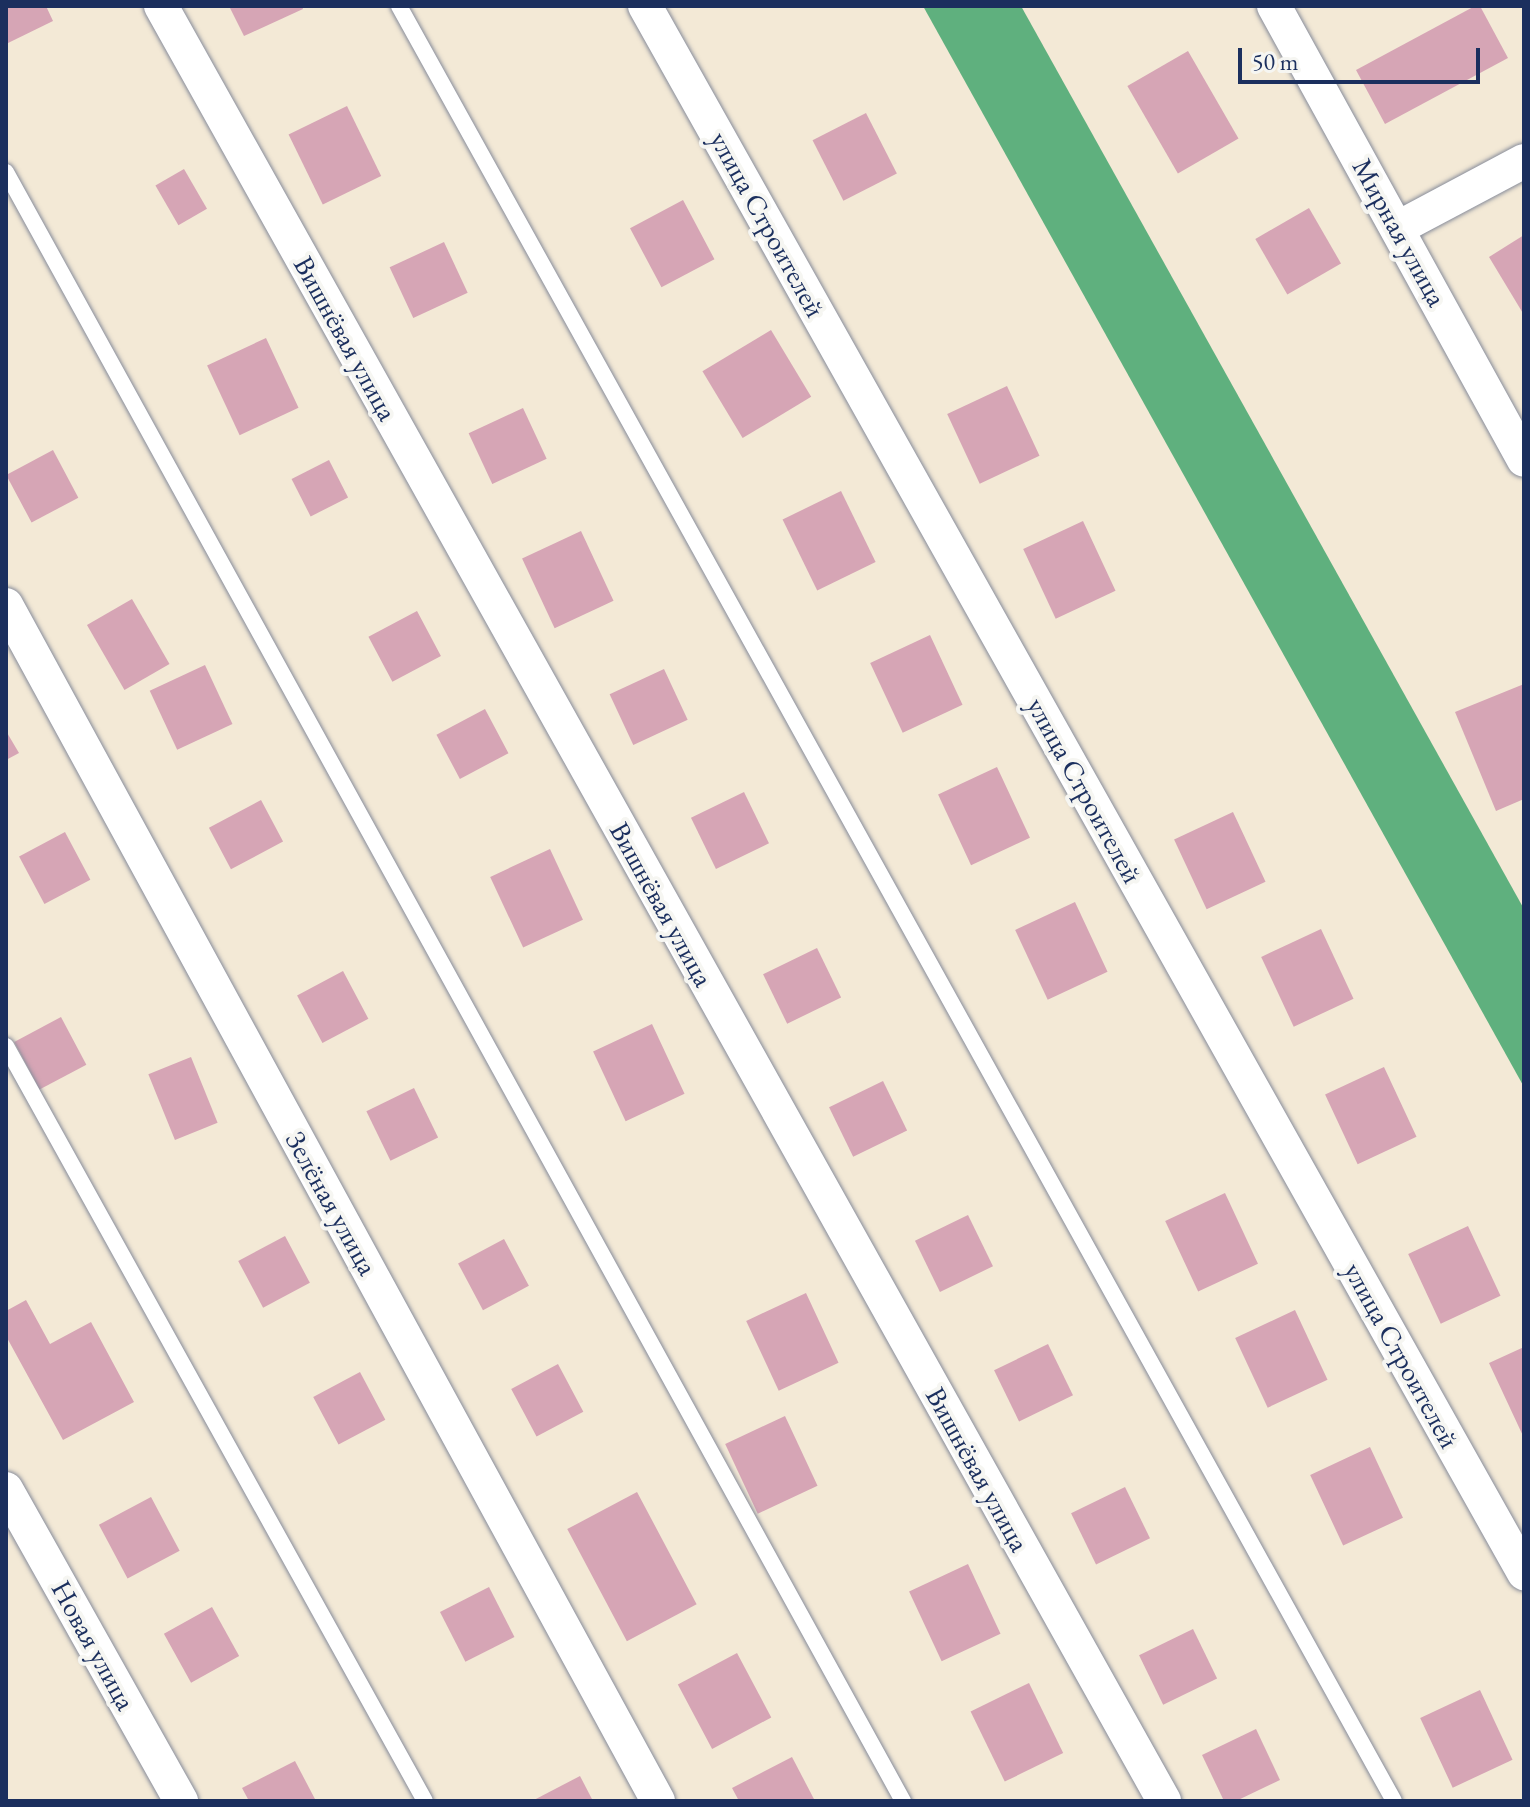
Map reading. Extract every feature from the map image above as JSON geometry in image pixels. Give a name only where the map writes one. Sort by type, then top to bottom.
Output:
[{"type":"street","name":"Вишнёвая улица","points":[[161,6],[1164,1801]]},
{"type":"street","name":"улица Строителей","points":[[645,6],[1524,1573]]},
{"type":"street","name":"Мирная улица","points":[[1274,6],[1524,460]]},
{"type":"street","points":[[1398,228],[1524,161]]},
{"type":"street","name":"Зелёная улица","points":[[6,605],[658,1801]]},
{"type":"street","name":"Новая улица","points":[[6,1489],[181,1801]]},
{"type":"lane","points":[[399,6],[1394,1801]]},
{"type":"lane","points":[[6,172],[903,1801]]},
{"type":"lane","points":[[6,1046],[425,1801]]},
{"type":"green space","points":[[923,6],[1021,6],[1524,909],[1524,1087]]},
{"type":"building","points":[[6,6],[46,6],[53,21],[6,44]]},
{"type":"building","points":[[229,6],[302,6],[303,9],[244,36]]},
{"type":"building","points":[[1480,6],[1508,58],[1385,124],[1356,70]]},
{"type":"building","points":[[1188,51],[1238,138],[1178,173],[1127,86]]},
{"type":"building","points":[[347,106],[381,176],[323,205],[289,134]]},
{"type":"building","points":[[866,113],[897,174],[843,201],[813,140]]},
{"type":"building","points":[[184,169],[207,209],[178,225],[155,186]]},
{"type":"building","points":[[683,200],[714,259],[661,287],[630,228]]},
{"type":"building","points":[[1309,208],[1341,263],[1287,294],[1255,239]]},
{"type":"building","points":[[1524,235],[1524,315],[1489,257]]},
{"type":"building","points":[[444,242],[468,293],[413,318],[390,267]]},
{"type":"building","points":[[771,330],[811,397],[743,438],[702,371]]},
{"type":"building","points":[[266,338],[299,408],[240,435],[207,365]]},
{"type":"building","points":[[1007,386],[1040,456],[980,484],[947,414]]},
{"type":"building","points":[[523,408],[547,459],[492,484],[469,433]]},
{"type":"building","points":[[53,450],[78,498],[32,523],[6,475]]},
{"type":"building","points":[[329,460],[348,497],[311,516],[292,479]]},
{"type":"building","points":[[841,491],[876,562],[817,590],[783,519]]},
{"type":"building","points":[[1083,521],[1116,591],[1056,619],[1023,549]]},
{"type":"building","points":[[581,531],[614,601],[555,628],[522,558]]},
{"type":"building","points":[[132,599],[170,664],[124,690],[87,625]]},
{"type":"building","points":[[417,611],[441,656],[392,682],[368,637]]},
{"type":"building","points":[[930,635],[963,705],[903,733],[870,663]]},
{"type":"building","points":[[205,665],[232,724],[177,750],[150,691]]},
{"type":"building","points":[[664,669],[688,720],[633,745],[610,694]]},
{"type":"building","points":[[1524,684],[1524,799],[1496,811],[1455,712]]},
{"type":"building","points":[[485,709],[508,753],[460,779],[436,735]]},
{"type":"building","points":[[6,731],[19,753],[6,760]]},
{"type":"building","points":[[997,767],[1030,838],[971,865],[938,794]]},
{"type":"building","points":[[744,792],[769,843],[716,869],[691,818]]},
{"type":"building","points":[[261,800],[283,841],[231,869],[209,828]]},
{"type":"building","points":[[1233,812],[1266,882],[1207,909],[1174,839]]},
{"type":"building","points":[[65,832],[90,880],[44,904],[19,856]]},
{"type":"building","points":[[550,849],[583,920],[523,948],[490,877]]},
{"type":"building","points":[[1075,902],[1108,972],[1048,1000],[1015,930]]},
{"type":"building","points":[[1321,929],[1354,999],[1294,1027],[1261,957]]},
{"type":"building","points":[[817,948],[841,997],[787,1024],[763,974]]},
{"type":"building","points":[[343,971],[368,1019],[322,1043],[297,995]]},
{"type":"building","points":[[61,1017],[86,1065],[40,1090],[14,1042]]},
{"type":"building","points":[[652,1024],[685,1094],[626,1121],[593,1051]]},
{"type":"building","points":[[191,1057],[218,1123],[175,1140],[148,1074]]},
{"type":"building","points":[[1384,1067],[1417,1137],[1358,1164],[1325,1094]]},
{"type":"building","points":[[883,1081],[907,1130],[853,1157],[829,1107]]},
{"type":"building","points":[[414,1088],[438,1137],[390,1161],[366,1111]]},
{"type":"building","points":[[1225,1193],[1258,1264],[1198,1292],[1165,1221]]},
{"type":"building","points":[[968,1215],[993,1266],[940,1292],[915,1241]]},
{"type":"building","points":[[1468,1226],[1501,1296],[1441,1324],[1408,1254]]},
{"type":"building","points":[[285,1236],[310,1283],[263,1308],[238,1261]]},
{"type":"building","points":[[504,1239],[529,1286],[483,1310],[458,1263]]},
{"type":"building","points":[[806,1293],[839,1363],[779,1391],[746,1321]]},
{"type":"building","points":[[26,1300],[50,1344],[91,1322],[134,1402],[63,1440],[6,1336],[6,1311]]},
{"type":"building","points":[[1295,1310],[1328,1380],[1268,1408],[1235,1338]]},
{"type":"building","points":[[1048,1344],[1073,1395],[1019,1422],[994,1370]]},
{"type":"building","points":[[1524,1347],[1524,1438],[1489,1363]]},
{"type":"building","points":[[558,1364],[583,1412],[537,1437],[511,1389]]},
{"type":"building","points":[[360,1372],[385,1420],[339,1445],[313,1397]]},
{"type":"building","points":[[785,1416],[818,1486],[758,1514],[725,1444]]},
{"type":"building","points":[[1370,1447],[1403,1518],[1343,1546],[1310,1475]]},
{"type":"building","points":[[1125,1487],[1150,1538],[1096,1565],[1071,1513]]},
{"type":"building","points":[[637,1492],[697,1604],[627,1641],[567,1529]]},
{"type":"building","points":[[151,1497],[180,1551],[128,1579],[99,1525]]},
{"type":"building","points":[[968,1564],[1001,1634],[942,1661],[909,1591]]},
{"type":"building","points":[[489,1587],[514,1637],[465,1662],[440,1612]]},
{"type":"building","points":[[212,1607],[239,1656],[191,1683],[164,1634]]},
{"type":"building","points":[[1193,1629],[1217,1678],[1163,1705],[1139,1655]]},
{"type":"building","points":[[737,1653],[771,1717],[712,1749],[678,1684]]},
{"type":"building","points":[[1029,1683],[1063,1753],[1005,1782],[971,1711]]},
{"type":"building","points":[[1480,1690],[1513,1760],[1453,1788],[1420,1718]]},
{"type":"building","points":[[1256,1729],[1280,1780],[1236,1801],[1224,1801],[1202,1755]]},
{"type":"building","points":[[792,1757],[815,1801],[739,1801],[732,1788]]},
{"type":"building","points":[[295,1761],[316,1801],[249,1801],[242,1788]]},
{"type":"building","points":[[580,1776],[593,1801],[532,1801]]}]
